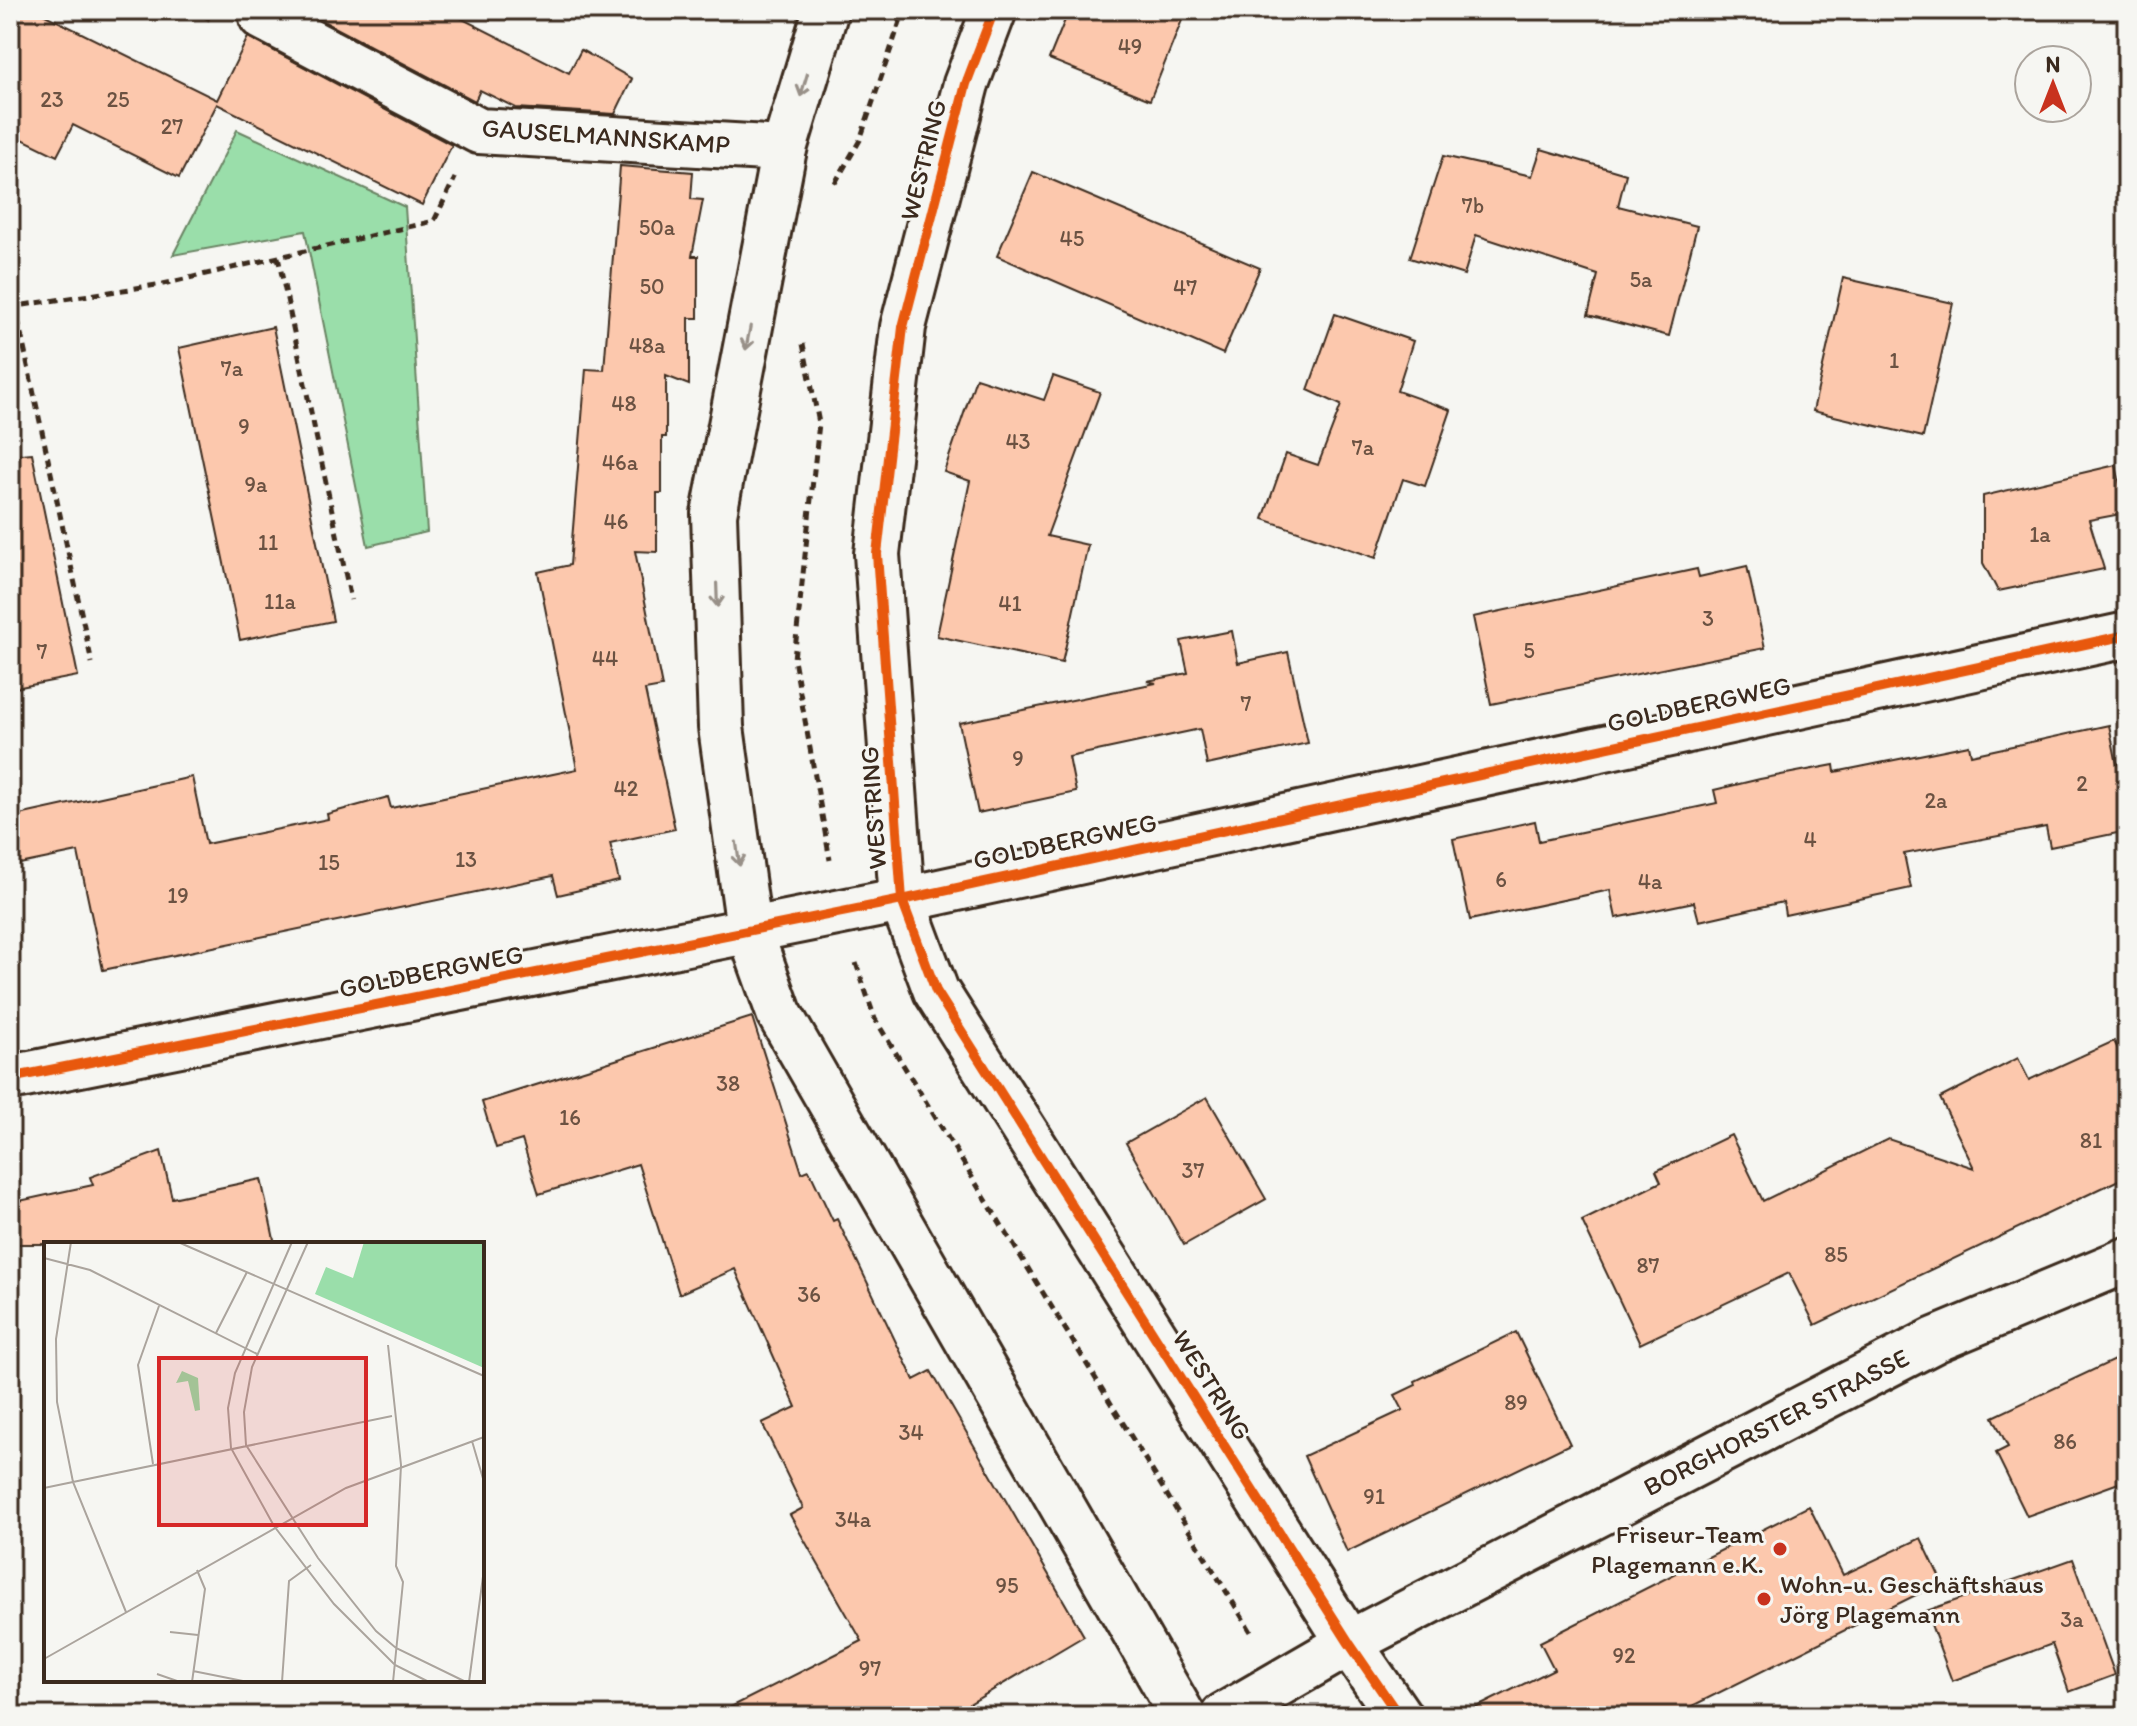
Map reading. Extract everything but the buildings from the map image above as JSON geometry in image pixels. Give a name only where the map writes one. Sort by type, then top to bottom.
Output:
[{"type":"street","points":[[826,10],[784,149],[714,514],[721,727],[749,929],[779,1013],[1183,1716]]},
{"type":"street","name":"WESTRING","points":[[994,10],[966,84],[903,327],[877,554],[902,900],[936,991],[1349,1643],[1399,1716]]},
{"type":"street","name":"GAUSELMANNSKAMP","points":[[262,17],[479,131],[784,149]]},
{"type":"street","name":"GOLDBERGWEG","points":[[10,1078],[902,900],[2127,635]]},
{"type":"street","name":"BORGHORSTER STRASSE","points":[[1223,1716],[1349,1643],[1935,1340],[2127,1260]]},
{"type":"path","points":[[92,663],[12,306],[163,284],[434,221],[479,131]]},
{"type":"path","points":[[278,257],[351,600]]},
{"type":"green space","points":[[237,130],[405,207],[427,532],[368,546],[305,231],[173,255]]},
{"type":"cycle path","points":[[994,10],[966,84],[903,327],[877,554],[902,900],[936,991],[1349,1643],[1399,1716]]},
{"type":"cycle path","points":[[10,1078],[902,900],[2127,635]]},
{"type":"place","name":"Friseur-Team Plagemann e.K.","points":[[1780,1549]]},
{"type":"place","name":"Wohn-u. Geschäftshaus Jörg Plagemann","points":[[1764,1599]]}]
